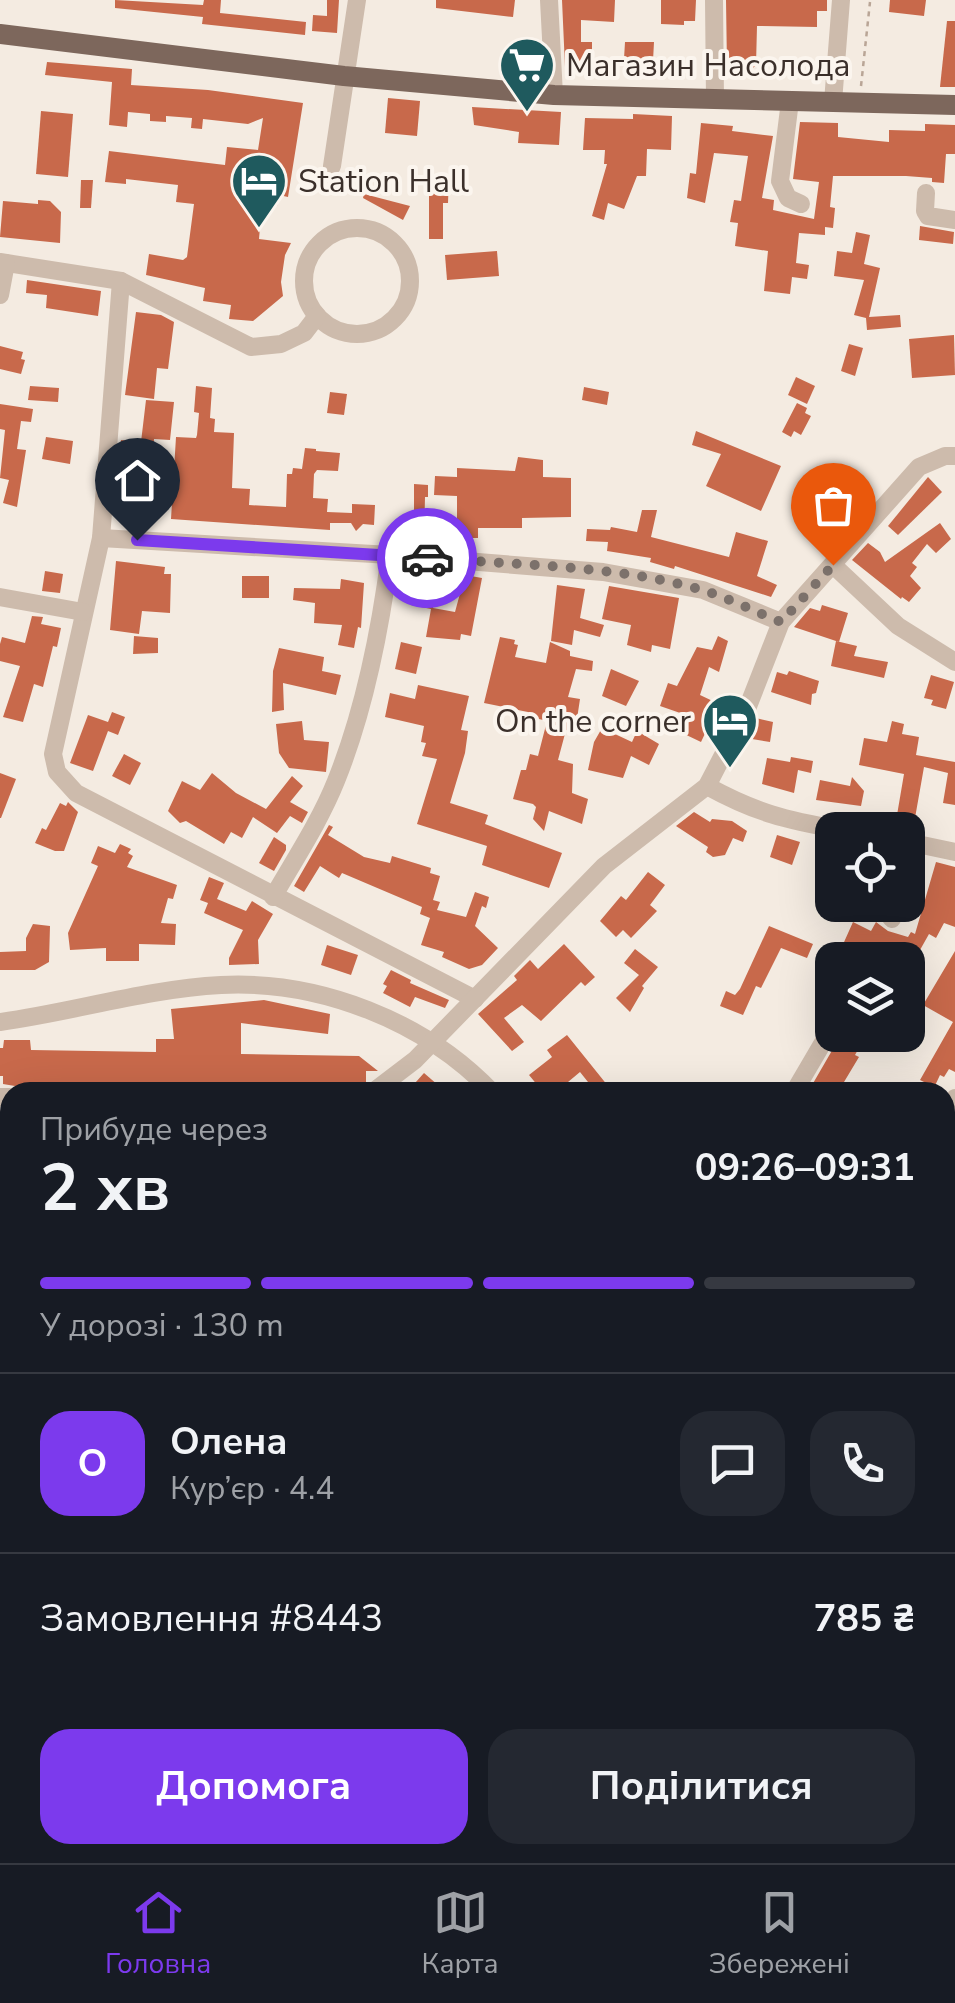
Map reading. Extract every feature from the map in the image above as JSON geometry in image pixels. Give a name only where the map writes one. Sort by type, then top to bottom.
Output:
[{"type":"main road","points":[[0,16],[53,40]]},
{"type":"main road","points":[[0,34],[344,76],[554,94],[955,105]]},
{"type":"street","points":[[332,166],[357,0]]},
{"type":"street","points":[[549,0],[554,94]]},
{"type":"street","points":[[714,0],[715,99]]},
{"type":"street","points":[[833,102],[841,0]]},
{"type":"street","points":[[790,100],[780,181],[788,198],[801,204]]},
{"type":"street","points":[[926,193],[928,216],[955,220]]},
{"type":"street","points":[[360,228],[380,233],[397,246],[408,264],[410,284],[405,305],[392,321],[374,332],[354,334],[333,329],[316,316],[306,298],[303,278],[308,258],[321,241],[339,230],[360,228]]},
{"type":"street","points":[[0,295],[3,262],[122,281],[250,347],[282,344],[304,333],[316,316]]},
{"type":"street","points":[[122,281],[100,538],[53,754],[58,772],[76,793],[475,1000]]},
{"type":"street","points":[[386,1082],[415,1060],[604,866],[707,786],[747,709],[781,622],[919,467],[955,456]]},
{"type":"street","points":[[100,538],[603,572],[703,590],[781,622]]},
{"type":"street","points":[[274,897],[327,802],[342,764],[373,659],[390,555]]},
{"type":"street","points":[[833,565],[898,626],[955,662]]},
{"type":"street","points":[[0,597],[83,612]]},
{"type":"street","points":[[707,786],[748,808],[815,825]]},
{"type":"street","points":[[925,846],[955,852]]},
{"type":"street","points":[[0,1022],[222,985],[284,989],[346,1002],[399,1023],[433,1040],[482,1082]]},
{"type":"street","points":[[800,1082],[817,1052]]},
{"type":"path","points":[[859,102],[870,2]]},
{"type":"building","points":[[115,0],[203,5],[204,0],[221,0],[220,13],[306,22],[305,35],[202,24],[203,17],[115,8]]},
{"type":"building","points":[[327,0],[339,0],[337,33],[312,31],[313,15],[327,16]]},
{"type":"building","points":[[436,0],[515,0],[513,17],[436,8]]},
{"type":"building","points":[[562,0],[615,0],[614,22],[581,20],[581,42],[592,42],[592,67],[568,72],[565,67]]},
{"type":"building","points":[[661,0],[696,0],[695,21],[684,21],[684,25],[661,24]]},
{"type":"building","points":[[726,0],[827,0],[827,11],[817,11],[817,27],[757,26],[756,65],[727,67]]},
{"type":"building","points":[[890,0],[926,0],[924,16],[889,12]]},
{"type":"building","points":[[947,21],[955,21],[955,87],[940,87]]},
{"type":"building","points":[[625,42],[654,42],[653,61],[646,61],[646,66],[633,66],[633,60],[624,59]]},
{"type":"building","points":[[47,62],[132,69],[131,85],[208,90],[303,103],[288,197],[279,195],[277,206],[262,204],[259,239],[291,243],[285,255],[283,296],[253,321],[229,319],[231,305],[203,301],[205,288],[146,275],[149,254],[183,260],[187,257],[194,204],[176,202],[178,185],[126,179],[126,184],[105,182],[109,151],[225,165],[227,147],[258,150],[263,118],[248,124],[203,119],[202,129],[191,128],[192,118],[166,116],[166,122],[150,121],[150,114],[128,112],[127,127],[109,125],[112,82],[45,75]]},
{"type":"building","points":[[388,98],[420,101],[417,136],[385,133]]},
{"type":"building","points":[[472,107],[561,112],[559,145],[518,143],[519,132],[474,125]]},
{"type":"building","points":[[41,111],[73,114],[68,177],[36,174]]},
{"type":"building","points":[[633,114],[672,116],[671,150],[647,149],[646,176],[637,176],[624,209],[608,203],[604,220],[592,216],[607,164],[605,150],[583,150],[585,118],[633,119]]},
{"type":"building","points":[[800,122],[838,123],[838,137],[889,142],[889,130],[925,131],[925,124],[955,125],[955,154],[946,154],[944,183],[906,176],[833,176],[833,228],[825,227],[825,235],[799,233],[796,263],[809,265],[807,279],[792,277],[790,294],[764,291],[768,251],[735,246],[738,223],[730,222],[734,200],[741,201],[748,156],[714,153],[705,203],[687,198],[690,173],[696,174],[701,123],[773,136],[762,198],[774,200],[773,210],[814,219],[819,182],[793,179]]},
{"type":"building","points":[[449,175],[448,203],[443,203],[443,239],[429,239],[429,179]]},
{"type":"building","points":[[81,180],[93,180],[91,208],[80,208]]},
{"type":"building","points":[[364,194],[410,206],[403,220],[363,198]]},
{"type":"building","points":[[38,200],[50,201],[61,212],[60,243],[0,237],[3,201],[38,204]]},
{"type":"building","points":[[920,226],[954,232],[953,244],[919,240]]},
{"type":"building","points":[[856,232],[870,235],[864,264],[880,268],[869,317],[900,315],[901,327],[867,330],[866,318],[854,315],[864,280],[834,276],[837,251],[852,253]]},
{"type":"building","points":[[497,251],[499,276],[447,280],[445,255]]},
{"type":"building","points":[[27,280],[101,291],[98,316],[46,308],[47,295],[26,293]]},
{"type":"building","points":[[136,312],[161,315],[174,322],[168,369],[157,368],[154,399],[125,395]]},
{"type":"building","points":[[954,335],[955,375],[912,378],[909,339]]},
{"type":"building","points":[[849,344],[863,348],[855,376],[841,371]]},
{"type":"building","points":[[0,346],[23,352],[21,374],[0,369]]},
{"type":"building","points":[[796,377],[815,386],[807,404],[788,395]]},
{"type":"building","points":[[30,386],[59,388],[58,402],[28,400]]},
{"type":"building","points":[[196,386],[212,388],[210,418],[215,419],[214,432],[234,433],[232,488],[250,489],[249,505],[286,507],[287,474],[292,474],[293,468],[302,469],[305,448],[316,449],[340,453],[338,471],[317,470],[314,474],[313,498],[328,499],[327,512],[352,513],[352,504],[375,505],[374,525],[363,524],[356,531],[351,523],[330,523],[330,530],[171,519],[176,437],[196,438]]},
{"type":"building","points":[[584,387],[609,392],[607,405],[582,400]]},
{"type":"building","points":[[330,392],[347,394],[344,415],[327,413]]},
{"type":"building","points":[[146,400],[174,402],[170,440],[154,439],[153,455],[120,452],[121,440],[141,442]]},
{"type":"building","points":[[797,403],[807,408],[805,413],[811,416],[801,435],[794,431],[791,437],[782,432]]},
{"type":"building","points":[[0,404],[33,409],[31,422],[21,421],[17,449],[26,450],[17,507],[3,503],[9,480],[0,478],[5,430],[0,429]]},
{"type":"building","points":[[696,431],[781,466],[761,511],[706,486],[721,454],[692,445]]},
{"type":"building","points":[[46,437],[73,441],[70,464],[42,459]]},
{"type":"building","points":[[518,457],[543,460],[543,477],[571,478],[571,517],[522,518],[522,528],[478,528],[478,538],[457,538],[457,496],[434,495],[435,476],[457,477],[457,468],[515,471]]},
{"type":"building","points":[[928,477],[942,492],[898,535],[888,526]]},
{"type":"building","points":[[414,484],[428,485],[424,539],[398,539],[398,519],[414,519]]},
{"type":"building","points":[[130,494],[152,497],[149,520],[123,517]]},
{"type":"building","points":[[642,510],[657,510],[651,537],[729,557],[736,532],[768,541],[757,576],[777,585],[771,597],[675,566],[674,569],[650,562],[651,558],[607,551],[608,542],[586,541],[587,529],[611,527],[637,532]]},
{"type":"building","points":[[940,523],[951,539],[936,553],[927,544],[912,563],[917,567],[910,576],[921,588],[909,602],[852,560],[868,543],[885,562]]},
{"type":"building","points":[[116,561],[165,567],[164,574],[171,574],[170,613],[142,611],[139,634],[110,630]]},
{"type":"building","points":[[45,571],[63,574],[60,593],[42,591]]},
{"type":"building","points":[[465,575],[482,578],[471,636],[461,634],[460,640],[426,637],[431,609],[411,605],[416,577],[438,582],[433,608],[455,612]]},
{"type":"building","points":[[242,576],[269,576],[269,598],[242,598]]},
{"type":"building","points":[[341,579],[364,583],[361,628],[358,627],[354,648],[338,645],[342,625],[314,623],[315,603],[293,600],[294,588],[340,589]]},
{"type":"building","points":[[557,585],[585,589],[580,618],[604,625],[600,637],[574,630],[572,645],[551,641]]},
{"type":"building","points":[[609,586],[679,598],[670,649],[652,645],[651,652],[627,645],[631,625],[602,619]]},
{"type":"building","points":[[822,605],[848,613],[839,642],[794,627],[810,608],[820,611]]},
{"type":"building","points":[[32,616],[43,617],[41,624],[61,628],[43,687],[34,684],[23,722],[3,717],[20,666],[0,661],[0,644],[2,637],[25,643]]},
{"type":"building","points":[[134,636],[158,638],[158,653],[133,654]]},
{"type":"building","points":[[718,636],[728,641],[719,672],[709,667],[700,695],[719,704],[701,742],[678,731],[686,715],[660,706],[668,683],[677,686],[697,647],[712,650]]},
{"type":"building","points":[[500,637],[515,640],[515,657],[546,663],[550,642],[570,651],[570,656],[593,661],[592,671],[576,669],[568,697],[580,699],[575,732],[566,730],[558,760],[573,764],[572,793],[588,799],[582,824],[549,811],[544,831],[533,819],[536,807],[513,799],[530,754],[538,756],[547,721],[527,716],[528,712],[484,703]]},
{"type":"building","points":[[836,641],[857,646],[854,656],[888,662],[884,678],[831,666]]},
{"type":"building","points":[[401,642],[422,647],[416,674],[395,669]]},
{"type":"building","points":[[279,648],[324,657],[322,671],[341,675],[336,695],[283,683],[284,710],[272,712],[273,671]]},
{"type":"building","points":[[611,669],[639,681],[626,706],[602,696]]},
{"type":"building","points":[[789,671],[819,681],[811,705],[771,692],[777,672],[787,675]]},
{"type":"building","points":[[931,675],[954,682],[946,709],[931,705],[933,700],[924,698]]},
{"type":"building","points":[[418,685],[469,696],[461,730],[468,731],[465,753],[450,803],[488,815],[485,824],[562,853],[549,888],[482,865],[487,846],[417,824],[437,759],[422,756],[426,743],[421,742],[424,726],[385,717],[390,693],[415,699]]},
{"type":"building","points":[[112,712],[125,717],[118,735],[108,731],[93,771],[70,763],[88,715],[108,722]]},
{"type":"building","points":[[756,718],[773,722],[770,742],[746,738]]},
{"type":"building","points":[[302,721],[304,740],[329,742],[326,772],[289,768],[279,753],[276,724]]},
{"type":"building","points":[[892,721],[904,724],[902,734],[919,737],[916,755],[955,762],[955,805],[943,803],[948,773],[924,767],[916,812],[898,812],[904,774],[859,765],[864,738],[887,742]]},
{"type":"building","points":[[602,728],[632,742],[637,731],[659,744],[649,765],[631,756],[623,778],[588,770],[594,742]]},
{"type":"building","points":[[124,754],[141,763],[130,785],[112,776]]},
{"type":"building","points":[[791,757],[813,761],[811,773],[798,770],[794,793],[762,784],[767,758],[790,762]]},
{"type":"building","points":[[0,773],[16,779],[1,818],[0,818]]},
{"type":"building","points":[[212,773],[236,793],[266,809],[292,776],[303,786],[290,802],[308,812],[302,823],[290,816],[277,833],[253,817],[242,838],[231,832],[224,844],[186,821],[180,823],[168,811],[182,781],[200,790]]},
{"type":"building","points":[[852,777],[864,791],[861,806],[816,800],[820,780],[850,786]]},
{"type":"building","points":[[68,802],[78,812],[64,851],[35,843],[60,803],[66,806]]},
{"type":"building","points":[[694,812],[710,822],[732,821],[747,831],[743,842],[733,838],[725,855],[713,857],[706,852],[708,847],[676,826]]},
{"type":"building","points":[[329,825],[333,827],[328,835],[364,857],[390,863],[392,856],[431,868],[430,873],[440,876],[433,900],[440,902],[437,910],[466,917],[475,892],[489,897],[475,926],[498,948],[482,965],[469,969],[442,957],[444,952],[421,945],[430,918],[420,914],[422,907],[342,873],[339,878],[320,866],[304,892],[294,886]]},
{"type":"building","points":[[777,835],[800,842],[792,865],[770,857]]},
{"type":"building","points":[[274,837],[286,845],[286,850],[274,871],[259,863]]},
{"type":"building","points":[[120,844],[131,849],[128,853],[133,856],[127,867],[177,885],[173,899],[168,898],[161,923],[176,924],[175,945],[139,944],[139,961],[106,961],[106,948],[70,950],[68,933],[98,866],[91,863],[98,846],[115,853]]},
{"type":"building","points":[[936,862],[955,867],[955,927],[944,923],[936,938],[929,934],[924,942],[844,942],[853,922],[871,931],[876,922],[888,931],[908,937],[911,932],[915,934],[918,922],[925,922],[925,900]]},
{"type":"building","points":[[648,872],[665,885],[650,905],[657,911],[631,938],[623,930],[616,937],[600,921],[621,896],[626,900]]},
{"type":"building","points":[[209,877],[224,883],[217,899],[246,911],[252,901],[273,914],[258,940],[259,964],[229,965],[243,930],[204,913],[208,903],[200,900]]},
{"type":"building","points":[[33,924],[50,926],[49,962],[35,970],[0,970],[0,952],[26,951],[26,938]]},
{"type":"building","points":[[769,926],[813,944],[807,958],[781,948],[743,1015],[720,1006],[726,991],[735,995],[740,989]]},
{"type":"building","points":[[564,944],[595,977],[585,986],[581,982],[541,1021],[522,1005],[504,1018],[524,1042],[512,1051],[478,1014],[517,980],[514,976],[530,960],[538,969]]},
{"type":"building","points":[[327,945],[358,955],[351,975],[321,965]]},
{"type":"building","points":[[635,949],[658,967],[642,986],[630,1012],[616,998],[639,975],[624,963]]},
{"type":"building","points":[[955,951],[955,1072],[949,1069],[937,1082],[920,1080],[953,1022],[925,1006],[925,1002]]},
{"type":"building","points":[[391,970],[449,1000],[445,1008],[415,997],[410,1007],[383,993]]},
{"type":"building","points":[[264,1000],[330,1014],[328,1034],[241,1023],[241,1054],[359,1056],[378,1071],[366,1071],[366,1082],[3,1082],[0,1076],[0,1048],[4,1040],[30,1040],[31,1050],[156,1052],[156,1039],[174,1039],[171,1009]]},
{"type":"building","points":[[567,1035],[605,1082],[588,1082],[580,1072],[568,1082],[535,1082],[529,1075],[552,1057],[547,1050]]},
{"type":"building","points":[[831,1052],[857,1052],[859,1057],[844,1082],[814,1082]]},
{"type":"building","points":[[424,1073],[434,1082],[416,1082]]},
{"type":"way so far","points":[[427,558],[603,572],[703,590],[781,622],[833,565]]},
{"type":"place","name":"Магазин Насолода","points":[[527,114]]},
{"type":"place","name":"Station Hall","points":[[259,230]]},
{"type":"place","name":"On the corner","points":[[730,770]]},
{"type":"route","points":[[137,540],[427,558]]}]
